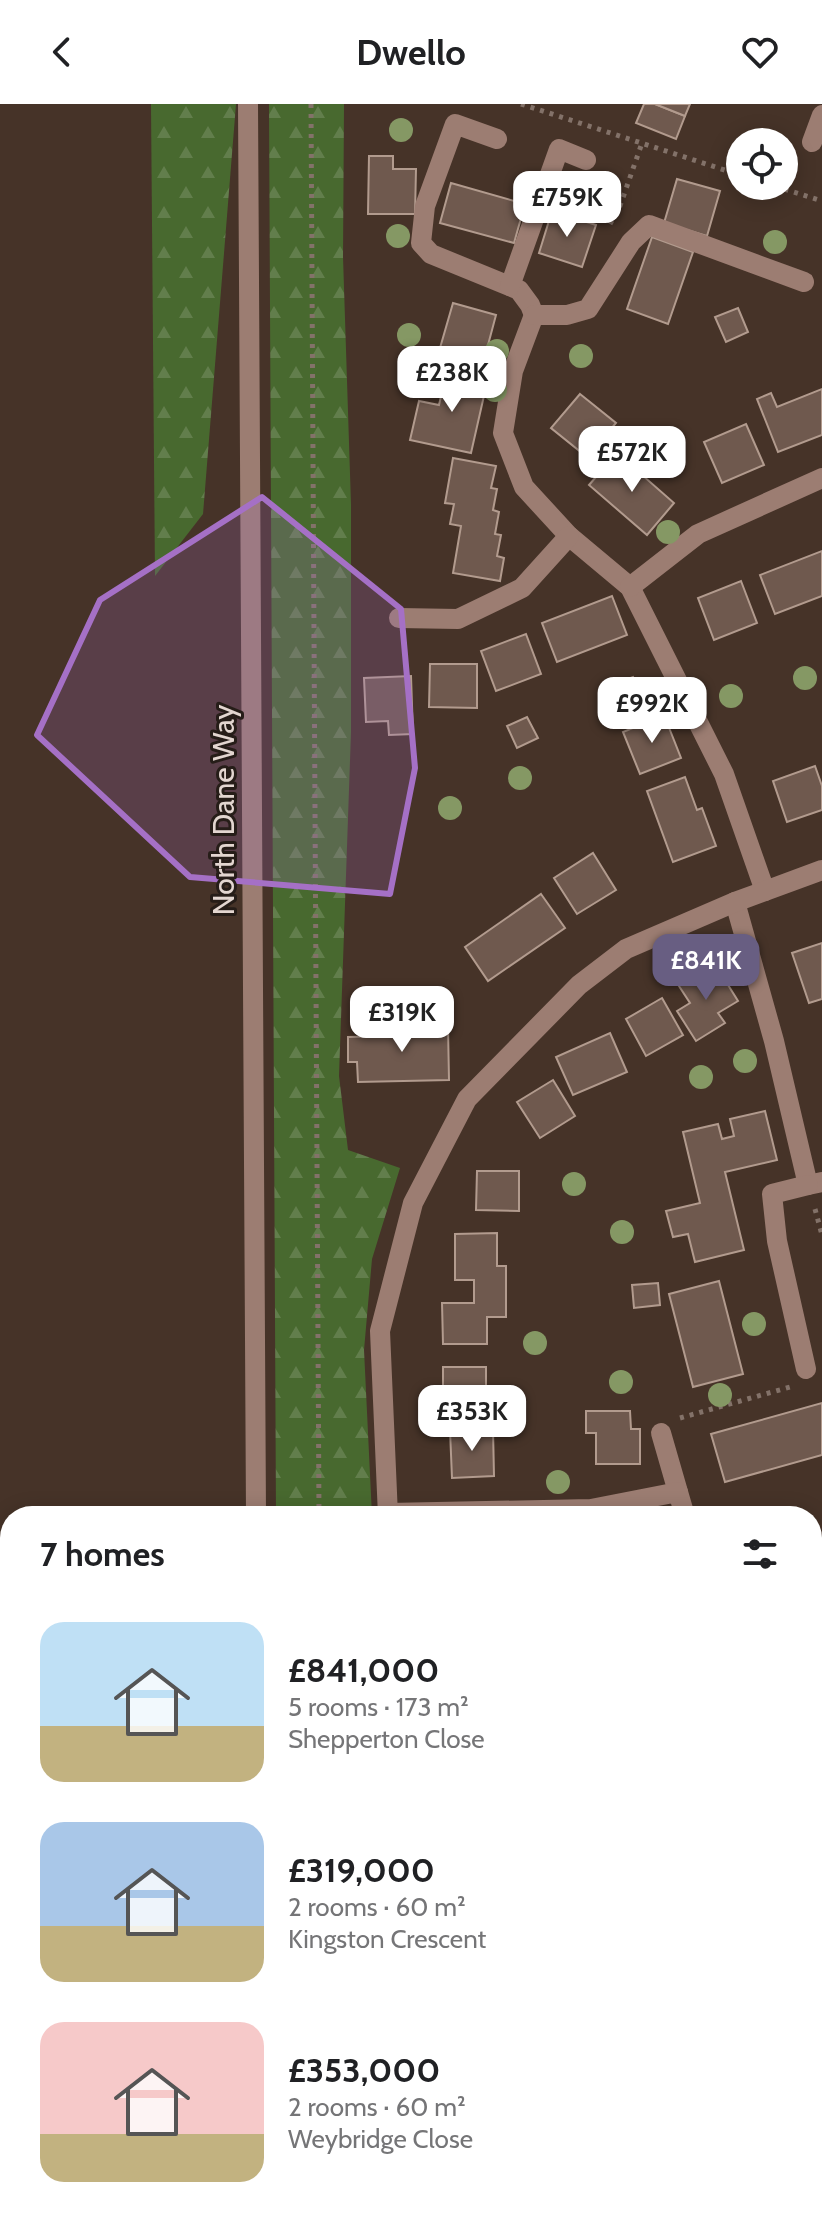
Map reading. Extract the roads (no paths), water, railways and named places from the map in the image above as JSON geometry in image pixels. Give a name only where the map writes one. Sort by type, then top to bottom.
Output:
[{"type":"street","name":"North Dane Way","points":[[248,104],[256,1506]]},
{"type":"street","points":[[812,142],[822,115]]},
{"type":"street","points":[[497,139],[455,124],[425,206],[421,243],[431,254],[519,290],[534,315]]},
{"type":"street","points":[[510,286],[559,149],[586,160]]},
{"type":"street","points":[[534,315],[567,315],[588,309],[631,242],[649,225],[804,282]]},
{"type":"street","points":[[534,315],[513,371],[503,433],[524,487],[569,536],[630,587],[724,774],[765,891]]},
{"type":"street","points":[[630,587],[698,534],[822,478]]},
{"type":"street","points":[[399,618],[458,619],[522,588],[569,536]]},
{"type":"street","points":[[388,1506],[380,1331],[413,1203],[467,1099],[579,985],[626,949],[735,902],[822,870]]},
{"type":"street","points":[[735,902],[815,1183],[772,1194],[777,1241],[806,1369]]},
{"type":"street","points":[[661,1433],[682,1506]]},
{"type":"street","points":[[606,1506],[678,1492]]}]
